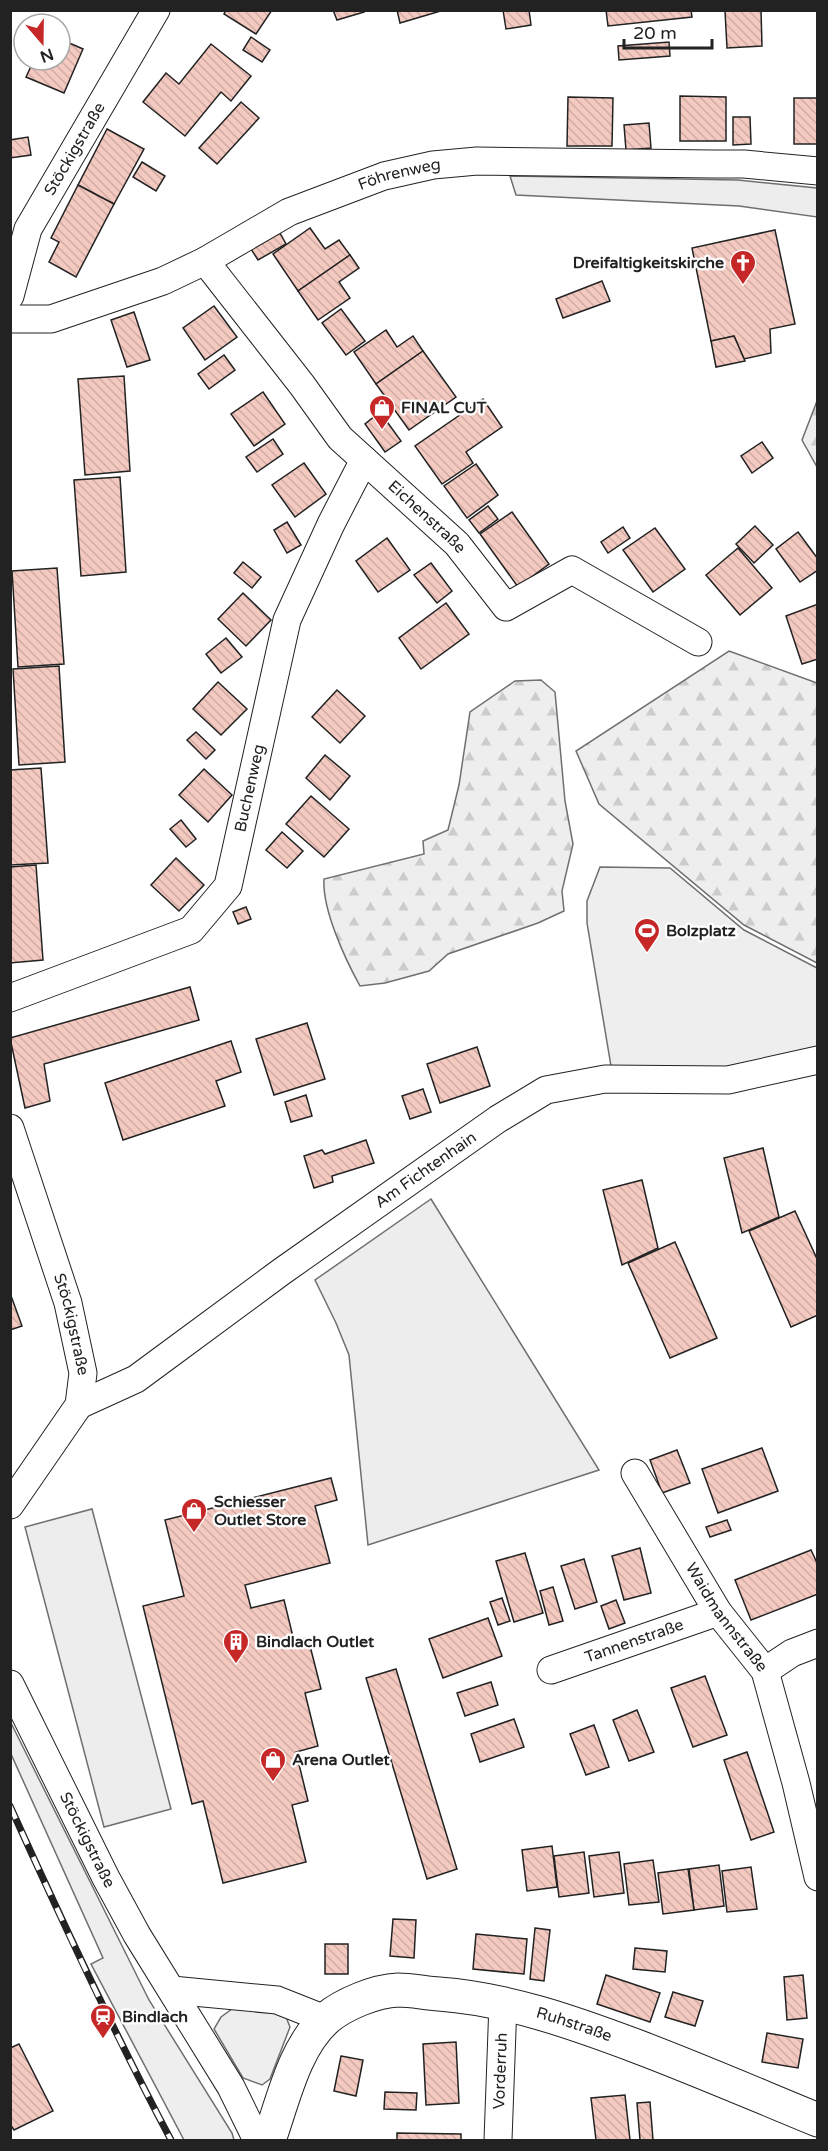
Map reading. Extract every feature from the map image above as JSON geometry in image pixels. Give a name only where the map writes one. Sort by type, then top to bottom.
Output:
[{"type":"street","name":"Stöckigstraße","points":[[10,296],[28,229],[156,10]]},
{"type":"street","name":"Föhrenweg","points":[[10,319],[51,319],[163,281],[205,261],[289,213],[384,176],[433,165],[477,161],[744,164],[818,171]]},
{"type":"street","name":"Eichenstraße","points":[[205,261],[302,384],[340,438],[457,544],[506,607],[572,570],[698,642]]},
{"type":"street","name":"Buchenweg","points":[[10,998],[191,930],[228,886],[287,620],[331,524],[364,460]]},
{"type":"street","name":"Am Fichtenhain","points":[[79,1405],[136,1378],[280,1272],[498,1119],[546,1090],[605,1079],[728,1080],[818,1060]]},
{"type":"street","name":"Stöckigstraße","points":[[10,1128],[68,1303],[83,1373],[79,1405],[10,1506]]},
{"type":"street","name":"Waidmannstraße","points":[[635,1473],[718,1612],[765,1671],[796,1783],[818,1877]]},
{"type":"street","name":"Tannenstraße","points":[[551,1670],[718,1612]]},
{"type":"street","points":[[765,1671],[792,1653],[818,1643]]},
{"type":"street","name":"Stöckigstraße","points":[[10,1684],[106,1878],[137,1935],[172,1990]]},
{"type":"street","points":[[172,1990],[277,2000],[326,2019]]},
{"type":"street","points":[[172,1990],[231,2087],[257,2140]]},
{"type":"street","name":"Ruhstraße","points":[[269,2140],[298,2055],[326,2019],[345,2005],[397,1990],[456,1995],[503,2003],[576,2023],[671,2059],[818,2120]]},
{"type":"street","name":"Vorderruh","points":[[498,2140],[503,2003]]},
{"type":"green space","points":[[817,401],[818,467],[802,440]]},
{"type":"green space","points":[[729,651],[817,683],[817,963],[744,925],[599,804],[576,751]]},
{"type":"green space","points":[[541,680],[555,692],[565,801],[573,844],[562,891],[564,911],[538,923],[448,954],[429,971],[385,983],[360,986],[341,948],[331,919],[324,891],[324,879],[424,854],[423,841],[448,830],[459,785],[470,712],[515,681]]},
{"type":"green space","points":[[600,867],[670,868],[744,930],[817,968],[817,1054],[728,1069],[611,1066],[587,923],[587,901]]},
{"type":"green space","points":[[11,1723],[149,2000],[232,2133],[234,2140],[184,2140],[91,1964],[103,1958],[11,1754]]},
{"type":"green space","points":[[232,2009],[274,2011],[286,2017],[290,2027],[270,2079],[262,2085],[243,2078],[214,2029],[221,2017]]},
{"type":"shaded area","points":[[510,176],[738,180],[817,188],[817,217],[739,206],[516,195]]},
{"type":"shaded area","points":[[431,1199],[599,1470],[368,1545],[349,1355],[315,1280]]},
{"type":"shaded area","points":[[92,1509],[171,1809],[104,1827],[25,1527]]},
{"type":"building","points":[[226,10],[272,10],[256,34],[224,14]]},
{"type":"building","points":[[333,10],[363,10],[364,12],[337,20]]},
{"type":"building","points":[[397,10],[444,10],[400,23]]},
{"type":"building","points":[[503,10],[529,10],[531,25],[506,29]]},
{"type":"building","points":[[606,10],[691,10],[692,17],[608,26]]},
{"type":"building","points":[[761,10],[762,46],[727,48],[725,11]]},
{"type":"building","points":[[251,37],[270,50],[262,62],[243,50]]},
{"type":"building","points":[[669,42],[670,56],[619,60],[618,46]]},
{"type":"building","points":[[72,44],[83,49],[64,93],[26,77],[28,72],[72,72]]},
{"type":"building","points":[[211,44],[251,76],[231,101],[221,92],[185,136],[143,102],[166,73],[179,84]]},
{"type":"building","points":[[680,96],[726,97],[726,141],[680,141]]},
{"type":"building","points":[[568,97],[613,98],[612,146],[567,146]]},
{"type":"building","points":[[794,98],[818,98],[818,144],[794,144]]},
{"type":"building","points":[[241,102],[259,118],[217,164],[199,148]]},
{"type":"building","points":[[733,117],[750,117],[751,144],[733,145]]},
{"type":"building","points":[[649,123],[651,148],[626,150],[624,125]]},
{"type":"building","points":[[107,129],[144,149],[114,204],[78,185]]},
{"type":"building","points":[[28,137],[31,155],[10,158],[10,140]]},
{"type":"building","points":[[142,162],[165,176],[156,191],[133,177]]},
{"type":"building","points":[[78,185],[114,204],[76,277],[49,262],[59,242],[51,238]]},
{"type":"building","points":[[310,228],[325,249],[339,240],[350,255],[298,291],[273,254]]},
{"type":"building","name":"Dreifaltigkeitskirche","points":[[775,230],[795,324],[770,329],[771,353],[744,359],[734,336],[711,341],[692,248]]},
{"type":"building","points":[[280,233],[286,244],[258,260],[251,249]]},
{"type":"building","points":[[350,255],[359,268],[339,282],[350,298],[318,320],[298,291]]},
{"type":"building","points":[[602,281],[610,301],[563,318],[556,299]]},
{"type":"building","points":[[214,306],[237,337],[205,360],[183,328]]},
{"type":"building","points":[[341,309],[365,341],[346,355],[322,323]]},
{"type":"building","points":[[134,312],[150,360],[127,367],[111,320]]},
{"type":"building","points":[[386,330],[397,347],[413,336],[423,351],[376,384],[354,352]]},
{"type":"building","points":[[734,336],[745,361],[716,367],[711,341]]},
{"type":"building","points":[[423,351],[456,397],[409,430],[376,384]]},
{"type":"building","points":[[224,355],[235,370],[209,389],[198,374]]},
{"type":"building","points":[[124,376],[130,471],[85,475],[78,379]]},
{"type":"building","points":[[263,392],[285,424],[254,446],[231,414]]},
{"type":"building","points":[[483,399],[502,427],[466,452],[473,463],[442,484],[415,446]]},
{"type":"building","points":[[380,412],[401,441],[385,452],[365,424]]},
{"type":"building","points":[[273,439],[283,454],[257,472],[246,457]]},
{"type":"building","points":[[762,442],[773,458],[752,473],[741,456]]},
{"type":"building","points":[[304,463],[326,494],[295,517],[272,485]]},
{"type":"building","points":[[476,464],[498,495],[467,518],[444,486]]},
{"type":"building","points":[[120,477],[126,572],[81,576],[74,480]]},
{"type":"building","points":[[488,506],[498,519],[479,533],[469,520]]},
{"type":"building","points":[[512,512],[549,564],[518,587],[480,534]]},
{"type":"building","points":[[287,522],[301,545],[287,553],[274,530]]},
{"type":"building","points":[[755,526],[773,545],[754,563],[736,544]]},
{"type":"building","points":[[623,527],[630,538],[608,553],[601,542]]},
{"type":"building","points":[[655,528],[685,569],[653,592],[623,550]]},
{"type":"building","points":[[798,532],[818,559],[818,570],[800,582],[776,549]]},
{"type":"building","points":[[387,538],[410,570],[378,592],[356,561]]},
{"type":"building","points":[[738,548],[772,588],[740,615],[706,575]]},
{"type":"building","points":[[243,562],[261,577],[252,588],[234,573]]},
{"type":"building","points":[[431,563],[452,591],[437,603],[414,575]]},
{"type":"building","points":[[57,568],[64,664],[18,667],[12,571]]},
{"type":"building","points":[[243,593],[271,620],[246,646],[218,619]]},
{"type":"building","points":[[446,603],[469,634],[421,669],[399,638]]},
{"type":"building","points":[[818,604],[818,659],[802,664],[786,616]]},
{"type":"building","points":[[226,638],[242,657],[221,673],[206,654]]},
{"type":"building","points":[[59,666],[65,762],[19,765],[13,669]]},
{"type":"building","points":[[218,682],[247,709],[221,735],[193,709]]},
{"type":"building","points":[[337,690],[365,716],[340,743],[312,717]]},
{"type":"building","points":[[196,732],[215,750],[206,759],[187,740]]},
{"type":"building","points":[[325,755],[350,776],[330,800],[306,778]]},
{"type":"building","points":[[41,768],[48,863],[10,865],[10,770]]},
{"type":"building","points":[[204,769],[232,795],[208,822],[179,795]]},
{"type":"building","points":[[311,796],[349,829],[324,857],[286,824]]},
{"type":"building","points":[[181,820],[196,839],[186,847],[170,829]]},
{"type":"building","points":[[282,832],[303,851],[287,868],[266,850]]},
{"type":"building","points":[[176,858],[204,885],[179,911],[151,885]]},
{"type":"building","points":[[36,865],[43,960],[10,963],[10,867]]},
{"type":"building","points":[[246,907],[251,919],[238,924],[233,912]]},
{"type":"building","points":[[190,987],[199,1020],[44,1064],[50,1101],[25,1108],[10,1038]]},
{"type":"building","points":[[307,1023],[325,1079],[274,1095],[256,1039]]},
{"type":"building","points":[[231,1041],[241,1072],[216,1081],[225,1106],[123,1140],[105,1083]]},
{"type":"building","points":[[477,1047],[490,1086],[440,1103],[427,1064]]},
{"type":"building","points":[[423,1089],[431,1112],[410,1119],[402,1096]]},
{"type":"building","points":[[306,1095],[312,1116],[291,1122],[285,1102]]},
{"type":"building","points":[[366,1140],[374,1163],[332,1176],[333,1182],[314,1188],[304,1156],[322,1150],[325,1154]]},
{"type":"building","points":[[763,1148],[779,1217],[742,1233],[724,1158]]},
{"type":"building","points":[[642,1180],[658,1248],[622,1265],[603,1190]]},
{"type":"building","points":[[795,1211],[818,1261],[818,1315],[791,1327],[749,1231]]},
{"type":"building","points":[[675,1242],[717,1338],[670,1358],[628,1263]]},
{"type":"building","points":[[10,1293],[22,1326],[10,1330]]},
{"type":"building","points":[[762,1448],[778,1491],[718,1513],[702,1469]]},
{"type":"building","points":[[677,1450],[690,1483],[662,1493],[650,1460]]},
{"type":"building","name":"Bindlach Outlet","points":[[331,1478],[337,1500],[315,1506],[330,1563],[245,1585],[251,1608],[284,1600],[294,1641],[308,1638],[321,1689],[305,1693],[318,1746],[296,1752],[308,1801],[292,1805],[306,1862],[223,1883],[203,1801],[192,1804],[143,1606],[184,1596],[165,1520]]},
{"type":"building","points":[[727,1520],[731,1530],[710,1537],[706,1527]]},
{"type":"building","points":[[640,1548],[651,1593],[624,1600],[612,1556]]},
{"type":"building","points":[[811,1550],[818,1565],[818,1594],[751,1620],[735,1580]]},
{"type":"building","points":[[525,1553],[543,1613],[514,1622],[496,1561]]},
{"type":"building","points":[[584,1559],[597,1602],[575,1609],[561,1566]]},
{"type":"building","points":[[553,1587],[563,1621],[549,1625],[540,1591]]},
{"type":"building","points":[[502,1598],[510,1621],[498,1625],[490,1602]]},
{"type":"building","points":[[616,1600],[625,1623],[609,1629],[601,1606]]},
{"type":"building","points":[[488,1618],[502,1656],[443,1678],[429,1639]]},
{"type":"building","points":[[396,1669],[457,1869],[427,1879],[366,1678]]},
{"type":"building","points":[[705,1676],[727,1735],[693,1747],[671,1688]]},
{"type":"building","points":[[491,1682],[498,1705],[465,1716],[457,1693]]},
{"type":"building","points":[[637,1710],[654,1752],[629,1761],[613,1720]]},
{"type":"building","points":[[514,1719],[524,1747],[480,1762],[471,1734]]},
{"type":"building","points":[[594,1725],[609,1767],[586,1775],[570,1734]]},
{"type":"building","points":[[747,1752],[774,1832],[751,1840],[724,1760]]},
{"type":"building","points":[[552,1846],[557,1887],[527,1891],[522,1850]]},
{"type":"building","points":[[584,1852],[589,1893],[559,1897],[554,1856]]},
{"type":"building","points":[[619,1852],[624,1893],[594,1897],[589,1856]]},
{"type":"building","points":[[653,1860],[659,1902],[629,1905],[624,1864]]},
{"type":"building","points":[[719,1865],[724,1906],[694,1910],[689,1869]]},
{"type":"building","points":[[751,1867],[757,1909],[727,1912],[722,1871]]},
{"type":"building","points":[[688,1869],[694,1910],[663,1914],[658,1873]]},
{"type":"building","points":[[393,1919],[416,1920],[414,1958],[390,1956]]},
{"type":"building","points":[[535,1928],[550,1930],[544,1981],[530,1979]]},
{"type":"building","points":[[476,1934],[527,1939],[524,1974],[473,1969]]},
{"type":"building","points":[[325,1944],[348,1944],[348,1974],[325,1974]]},
{"type":"building","points":[[635,1948],[667,1951],[665,1972],[633,1969]]},
{"type":"building","points":[[606,1975],[660,1993],[650,2022],[597,2004]]},
{"type":"building","points":[[803,1975],[807,2018],[787,2020],[784,1977]]},
{"type":"building","points":[[673,1992],[703,2001],[695,2026],[665,2017]]},
{"type":"building","points":[[767,2033],[803,2039],[798,2068],[762,2062]]},
{"type":"building","points":[[456,2042],[459,2103],[426,2105],[423,2044]]},
{"type":"building","points":[[19,2044],[53,2111],[14,2130],[10,2124],[10,2048]]},
{"type":"building","points":[[341,2056],[363,2060],[356,2096],[334,2091]]},
{"type":"building","points":[[385,2092],[417,2093],[416,2110],[384,2109]]},
{"type":"building","points":[[625,2095],[630,2140],[596,2140],[591,2098]]},
{"type":"building","points":[[650,2102],[653,2140],[640,2140],[637,2103]]},
{"type":"building","points":[[397,2133],[461,2134],[461,2140],[397,2140]]},
{"type":"railway","points":[[10,1806],[88,1974],[171,2140]]},
{"type":"place","name":"Dreifaltigkeitskirche","points":[[743,286]]},
{"type":"place","name":"FINAL CUT","points":[[382,431]]},
{"type":"place","name":"Bolzplatz","points":[[647,954]]},
{"type":"place","name":"Schiesser Outlet Store","points":[[194,1534]]},
{"type":"place","name":"Bindlach Outlet","points":[[236,1665]]},
{"type":"place","name":"Arena Outlet","points":[[273,1783]]},
{"type":"place","name":"Bindlach","points":[[103,2040]]}]
